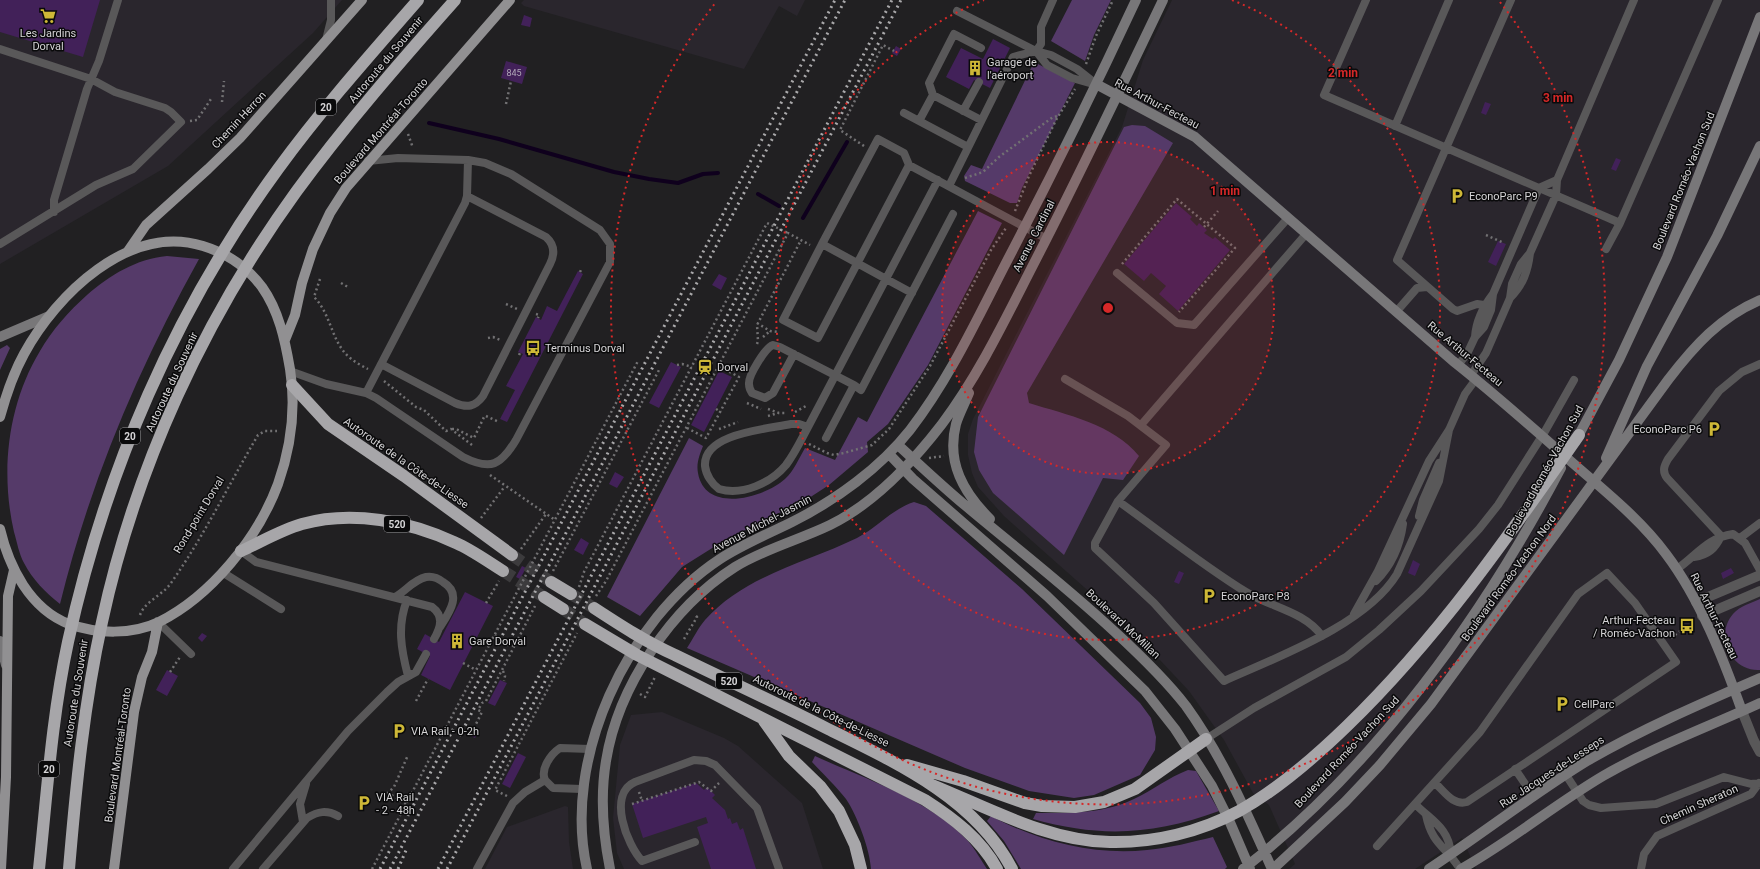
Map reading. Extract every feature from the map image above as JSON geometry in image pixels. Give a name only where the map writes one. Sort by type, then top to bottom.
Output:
[{"type":"highway","name":"Autoroute du Souvenir","points":[[39,869],[50,763],[63,669],[80,588],[109,491],[129,438],[165,357],[200,291],[242,220],[316,119],[418,0]]},
{"type":"highway","name":"Autoroute du Souvenir","points":[[69,869],[83,724],[91,676],[108,595],[128,528],[160,439],[195,361],[225,304],[267,235],[296,193],[331,147],[455,0]]},
{"type":"highway","points":[[442,15],[459,0]]},
{"type":"highway","name":"Autoroute de la Côte-de-Liesse","points":[[292,385],[328,424],[404,476],[512,556]]},
{"type":"highway","points":[[932,785],[1032,826],[1079,840],[1111,842],[1141,841],[1179,834],[1206,826],[1239,811],[1264,796],[1334,738],[1403,668],[1430,637],[1493,558],[1552,479],[1579,435]]},
{"type":"highway","name":"520","points":[[241,551],[301,525],[322,520],[358,519],[389,522],[435,534],[466,548],[503,571]]},
{"type":"highway","points":[[552,578],[571,594]]},
{"type":"highway","points":[[541,599],[563,609]]},
{"type":"highway","name":"Autoroute de la Côte-de-Liesse","points":[[594,608],[648,642],[891,760],[932,785],[983,829],[999,848],[1012,869]]},
{"type":"highway","name":"520","points":[[585,624],[637,655],[764,720],[901,787],[930,803],[965,830],[981,847],[997,869]]},
{"type":"highway","points":[[764,720],[789,756],[820,786],[839,811],[855,845],[861,869]]},
{"type":"highway","points":[[891,760],[963,781],[1025,803],[1042,806],[1075,807],[1104,802],[1125,794],[1150,780],[1206,739]]},
{"type":"main road","name":"Chemin Herron","points":[[128,251],[146,226],[224,154],[362,0]]},
{"type":"main road","name":"Boulevard Montréal-Toronto","points":[[285,340],[295,315],[302,283],[318,238],[346,188],[510,0]]},
{"type":"main road","points":[[0,417],[7,390],[17,368],[31,341],[49,316],[70,293],[87,278],[128,251],[151,244],[180,242],[195,243],[229,257],[250,273],[264,290],[279,320],[285,340],[290,371],[292,385],[292,407],[290,438],[278,483],[260,523],[241,551],[194,599],[158,622],[137,628],[100,632],[76,626],[55,617],[40,605],[26,590],[14,570],[0,529]]},
{"type":"main road","points":[[1,869],[6,777],[8,596],[14,570]]},
{"type":"main road","name":"Boulevard Montréal-Toronto","points":[[114,869],[134,712],[142,677],[152,652],[158,622]]},
{"type":"street","name":"Avenue Cardinal","points":[[889,454],[898,445],[944,382],[1025,227],[1136,0]]},
{"type":"street","name":"Avenue Cardinal","points":[[903,469],[941,425],[977,373],[1118,96],[1163,0]]},
{"type":"street","name":"Boulevard Roméo-Vachon Sud","points":[[1579,435],[1619,360],[1667,257],[1760,17]]},
{"type":"street","name":"Rue Arthur-Fecteau","points":[[1096,84],[1195,137],[1634,518],[1654,539],[1677,569],[1696,602],[1742,711]]},
{"type":"street","points":[[1607,459],[1647,366],[1717,236],[1760,146]]},
{"type":"street","points":[[1607,459],[1695,346],[1724,320],[1760,300]]},
{"type":"street","points":[[0,337],[49,316]]},
{"type":"street","points":[[977,373],[956,425],[954,442],[956,466],[963,487],[970,497],[1017,546]]},
{"type":"street","name":"Boulevard McMillan","points":[[898,445],[971,511],[1017,546],[1094,612],[1137,652],[1185,705],[1242,803],[1272,869]]},
{"type":"street","points":[[889,454],[903,469],[1047,596],[1127,672],[1162,711],[1222,804],[1250,869]]},
{"type":"street","name":"Avenue Michel-Jasmin","points":[[587,869],[582,835],[582,789],[590,748],[600,718],[639,642],[664,608],[688,584],[713,564],[746,544],[822,506],[861,478],[889,454]]},
{"type":"street","name":"Boulevard Roméo-Vachon Nord","points":[[1272,869],[1345,802],[1423,714],[1494,621],[1598,476],[1607,459]]},
{"type":"street","points":[[610,869],[604,834],[602,808],[606,762],[618,716],[639,673],[658,640],[679,614],[698,596],[727,573],[750,559],[840,519],[878,493],[903,469]]},
{"type":"street","name":"Boulevard Roméo-Vachon Sud","points":[[1243,869],[1282,836],[1328,793],[1404,709],[1435,668],[1502,570],[1552,479]]},
{"type":"street","points":[[1696,602],[1760,575]]},
{"type":"street","points":[[1702,616],[1760,591]]},
{"type":"street","points":[[0,641],[8,673]]},
{"type":"street","name":"Rue Jacques-de-Lesseps","points":[[1428,869],[1566,775],[1603,752],[1646,730],[1760,678]]},
{"type":"street","points":[[1461,869],[1504,843],[1603,777],[1648,753],[1760,703]]},
{"type":"street","points":[[1742,711],[1750,734],[1760,752]]},
{"type":"lane","points":[[54,212],[54,200],[91,79],[99,61],[118,0]]},
{"type":"lane","points":[[326,41],[331,20],[331,0]]},
{"type":"lane","points":[[1036,52],[1040,44],[1041,27],[1053,0]]},
{"type":"lane","points":[[1366,0],[1324,95],[1620,223]]},
{"type":"lane","points":[[1395,126],[1449,0]]},
{"type":"lane","points":[[1484,305],[1477,304],[1457,310],[1428,288],[1397,260],[1511,0]]},
{"type":"lane","points":[[1065,379],[1141,425],[1166,445],[1118,501],[1095,543],[1095,548],[1163,613],[1224,681],[1322,636],[1351,619],[1365,598],[1404,518],[1429,461],[1449,430],[1473,377],[1486,353],[1510,298],[1519,289],[1526,275],[1529,268],[1530,253],[1556,196],[1557,180],[1634,0]]},
{"type":"lane","points":[[1606,249],[1620,223],[1716,1]]},
{"type":"lane","points":[[957,11],[1036,52],[1046,65],[1072,78],[1096,84]]},
{"type":"lane","points":[[919,121],[932,95],[929,83],[954,34],[981,48]]},
{"type":"lane","points":[[0,49],[91,79],[115,92],[165,108],[181,122],[133,169],[96,185],[0,244]]},
{"type":"lane","points":[[950,182],[1013,57],[1036,52]]},
{"type":"lane","points":[[963,111],[979,82]]},
{"type":"lane","points":[[932,95],[981,120]]},
{"type":"lane","points":[[904,113],[968,147]]},
{"type":"lane","points":[[909,164],[818,338],[782,320],[878,139],[904,153],[909,164],[938,180],[950,182],[1025,227],[1047,238]]},
{"type":"lane","points":[[290,371],[336,387],[366,393],[386,403],[438,441],[463,457],[478,464],[486,465],[496,463],[505,457],[516,440],[607,271],[611,253],[606,237],[600,230],[511,174],[485,163],[468,160],[398,158],[368,162]]},
{"type":"lane","points":[[366,393],[455,224],[468,196],[468,160]]},
{"type":"lane","points":[[808,427],[798,424],[791,424],[736,435],[721,440],[710,450],[706,460],[708,476],[715,486],[725,491],[739,491],[757,486],[773,477],[785,466],[808,427],[938,180]]},
{"type":"lane","points":[[1475,337],[1476,324],[1484,305],[1493,294],[1539,188],[1557,180]]},
{"type":"lane","points":[[381,364],[455,403],[466,407],[473,405],[483,396],[550,264],[554,251],[552,244],[546,238],[468,196]]},
{"type":"lane","points":[[794,354],[772,393],[765,398],[752,393],[748,385],[750,379],[769,347],[776,345],[794,354],[835,376],[854,385],[861,390],[953,214]]},
{"type":"lane","points":[[1116,274],[1178,323],[1194,325],[1288,218]]},
{"type":"lane","points":[[1141,425],[1306,234]]},
{"type":"lane","points":[[822,244],[912,293]]},
{"type":"lane","points":[[1396,312],[1417,288],[1428,288]]},
{"type":"lane","points":[[1458,365],[1467,354],[1475,337],[1484,327],[1491,310],[1493,294]]},
{"type":"lane","points":[[1722,536],[1667,478],[1664,473],[1664,469],[1668,459],[1719,391],[1742,372],[1760,364]]},
{"type":"lane","points":[[1206,739],[1254,708],[1346,657],[1379,630],[1421,591],[1479,529],[1498,505],[1528,460],[1574,380]]},
{"type":"lane","points":[[826,438],[854,385]]},
{"type":"lane","points":[[1365,598],[1394,580],[1415,534],[1423,500],[1445,448],[1449,430]]},
{"type":"lane","points":[[1118,501],[1240,588],[1306,620],[1317,628],[1322,636]]},
{"type":"lane","points":[[1740,538],[1760,523]]},
{"type":"lane","points":[[1677,569],[1694,557],[1701,548],[1711,540],[1732,534],[1740,538],[1755,559],[1760,570]]},
{"type":"lane","points":[[241,551],[256,562],[423,604],[438,612],[440,616],[439,629]]},
{"type":"lane","points":[[222,572],[281,609]]},
{"type":"lane","points":[[1377,846],[1488,722],[1578,594],[1607,573],[1635,603],[1676,662],[1463,803],[1454,801],[1435,783]]},
{"type":"lane","points":[[394,597],[418,580],[427,577],[435,578],[446,583],[451,590],[454,600],[451,609],[434,639]]},
{"type":"lane","points":[[407,600],[400,625],[400,643],[408,676]]},
{"type":"lane","points":[[158,622],[191,654]]},
{"type":"lane","points":[[233,869],[363,716],[387,692],[408,676],[416,672],[426,654]]},
{"type":"lane","points":[[582,789],[553,788],[543,777],[546,766],[555,751],[564,747],[590,748]]},
{"type":"lane","points":[[695,842],[642,861],[630,845],[624,827],[622,808],[624,791],[627,787],[635,782],[694,760],[712,763],[756,805],[779,869]]},
{"type":"lane","points":[[1515,769],[1534,797]]},
{"type":"lane","points":[[1566,775],[1583,801],[1594,807],[1623,808],[1656,804],[1724,777],[1751,784],[1760,783]]},
{"type":"lane","points":[[477,869],[507,811],[525,792],[545,780]]},
{"type":"lane","points":[[303,822],[300,804],[307,781]]},
{"type":"lane","name":"Chemin Sheraton","points":[[1641,869],[1644,854],[1657,836],[1750,794],[1760,783]]},
{"type":"lane","points":[[1415,804],[1426,815],[1429,829],[1440,848],[1451,854],[1461,869]]},
{"type":"lane","points":[[263,869],[303,822],[312,815],[321,812],[330,812],[338,816]]},
{"type":"path","points":[[1085,67],[1096,36],[1113,0]]},
{"type":"path","points":[[859,143],[840,130],[883,45],[894,51]]},
{"type":"path","points":[[222,102],[224,81]]},
{"type":"path","points":[[506,104],[511,81]]},
{"type":"path","points":[[1015,210],[1029,176],[1059,116],[1076,87]]},
{"type":"path","points":[[181,122],[197,120],[211,99]]},
{"type":"path","points":[[950,182],[983,172],[1016,144],[1053,117],[1059,116]]},
{"type":"path","points":[[408,131],[413,148]]},
{"type":"path","points":[[1126,268],[1121,263],[1177,198],[1235,248],[1178,313],[1173,309]]},
{"type":"path","points":[[1204,227],[1218,211]]},
{"type":"path","points":[[582,582],[584,572],[767,222],[811,245]]},
{"type":"path","points":[[872,445],[892,425],[920,383],[991,250],[1007,227]]},
{"type":"path","points":[[597,594],[606,581],[702,402],[788,233]]},
{"type":"path","points":[[1486,235],[1506,244]]},
{"type":"path","points":[[755,347],[758,341],[757,325],[802,240]]},
{"type":"path","points":[[320,279],[314,297],[323,310],[338,344],[351,359],[370,371]]},
{"type":"path","points":[[341,283],[348,287]]},
{"type":"path","points":[[506,304],[517,309]]},
{"type":"path","points":[[536,314],[539,315],[538,318]]},
{"type":"path","points":[[488,338],[493,337],[500,340]]},
{"type":"path","points":[[372,869],[638,361]]},
{"type":"path","points":[[677,365],[682,364],[692,367]]},
{"type":"path","points":[[719,366],[739,377]]},
{"type":"path","points":[[552,578],[659,370]]},
{"type":"path","points":[[687,428],[706,438],[742,371]]},
{"type":"path","points":[[384,381],[416,408],[424,410],[446,431],[456,429],[474,438],[485,416],[499,422]]},
{"type":"path","points":[[768,416],[779,413],[800,411],[808,403]]},
{"type":"path","points":[[766,408],[779,413]]},
{"type":"path","points":[[716,409],[720,412]]},
{"type":"path","points":[[451,429],[472,445]]},
{"type":"path","name":"Rond-point Dorval","points":[[140,615],[146,605],[170,585],[184,565],[233,482],[258,435],[265,431],[277,432]]},
{"type":"path","points":[[928,458],[947,455]]},
{"type":"path","points":[[489,473],[491,477],[555,520]]},
{"type":"path","points":[[481,518],[505,486]]},
{"type":"path","points":[[524,545],[546,514]]},
{"type":"path","points":[[486,603],[498,584]]},
{"type":"path","points":[[475,732],[476,730],[474,728],[482,712],[478,710],[482,703],[486,701],[541,599]]},
{"type":"path","points":[[684,639],[697,617]]},
{"type":"path","points":[[1668,639],[1687,626]]},
{"type":"path","points":[[515,801],[495,790],[576,634]]},
{"type":"path","points":[[495,635],[515,647]]},
{"type":"path","points":[[463,663],[476,670]]},
{"type":"path","points":[[170,672],[176,664]]},
{"type":"path","points":[[503,670],[505,676],[504,682]]},
{"type":"path","points":[[639,694],[645,697],[655,677]]},
{"type":"path","points":[[416,700],[428,679]]},
{"type":"path","points":[[406,804],[388,793],[394,787],[408,755]]},
{"type":"path","points":[[632,804],[700,782],[710,791]]},
{"type":"shaded area","points":[[0,0],[342,0],[313,33],[168,166],[0,264]]},
{"type":"shaded area","points":[[524,0],[805,0],[797,16],[779,6],[744,69],[524,6],[521,3]]},
{"type":"shaded area","points":[[1072,0],[1111,0],[1094,35],[1085,61],[1051,41]]},
{"type":"shaded area","points":[[1172,0],[1760,0],[1760,869],[1476,869],[1462,838],[1415,869],[1289,869],[1295,864],[1269,805],[1253,793],[1224,740],[1189,691],[1129,627],[1004,516],[978,487],[972,473],[968,455],[968,434],[973,419],[1122,127],[1143,60]]},
{"type":"shaded area","points":[[1034,62],[1075,83],[1022,188],[1017,203],[1010,203],[965,181],[964,176],[971,165],[982,169]]},
{"type":"shaded area","points":[[1132,125],[1145,126],[1173,143],[1027,393],[1029,403],[1103,428],[1128,445],[1139,456],[1123,480],[1103,478],[1064,555],[993,493],[979,470],[974,452],[978,417],[1124,127]]},
{"type":"shaded area","points":[[978,211],[1002,223],[928,365],[888,424],[867,442],[868,452],[829,485],[809,498],[725,540],[682,567],[640,616],[607,597],[689,438],[703,446],[699,459],[698,473],[703,486],[712,494],[723,498],[750,496],[764,492],[776,486],[791,472],[805,448],[835,460],[858,417],[867,422]]},
{"type":"shaded area","points":[[167,256],[199,259],[156,342],[118,427],[86,514],[60,604],[49,595],[31,575],[21,556],[14,532],[10,509],[8,462],[14,415],[20,393],[29,371],[45,343],[61,321],[80,301],[105,281],[124,269],[134,264]]},
{"type":"shaded area","points":[[7,345],[10,348],[0,370],[0,349]]},
{"type":"shaded area","points":[[914,502],[926,506],[1022,589],[1140,703],[1151,718],[1156,737],[1155,750],[1140,775],[1094,795],[1074,798],[1029,791],[965,768],[687,648],[705,620],[738,592],[757,581],[865,534],[899,509]]},
{"type":"shaded area","points":[[1760,599],[1760,670],[1750,669],[1741,665],[1734,659],[1728,651],[1725,632],[1728,623],[1736,611]]},
{"type":"shaded area","points":[[662,712],[724,738],[738,746],[802,803],[823,869],[624,869],[617,853],[613,818],[620,745],[631,715]]},
{"type":"shaded area","points":[[815,756],[896,792],[935,814],[953,827],[968,841],[987,869],[871,869],[866,843],[854,814],[842,794],[812,762]]},
{"type":"shaded area","points":[[1188,770],[1196,771],[1219,811],[1172,825],[1127,831],[1081,829],[1033,819],[1036,813],[1086,812],[1110,808],[1134,799],[1174,776]]},
{"type":"shaded area","points":[[565,806],[568,807],[569,842],[573,869],[485,869],[507,827]]},
{"type":"shaded area","points":[[991,816],[1027,833],[1067,845],[1107,851],[1156,849],[1181,845],[1213,837],[1227,867],[1225,869],[1021,869],[1004,841],[987,821]]},
{"type":"building","name":"Les Jardins Dorval","points":[[0,0],[100,0],[83,57],[0,32]]},
{"type":"building","points":[[524,15],[532,18],[530,27],[521,25]]},
{"type":"building","name":"Garage de l'aéroport","points":[[993,39],[1010,48],[990,88],[974,80],[969,89],[946,77],[961,48],[983,59]]},
{"type":"building","points":[[896,46],[901,49],[897,56],[892,53]]},
{"type":"building","points":[[506,61],[527,67],[522,84],[501,78]]},
{"type":"building","points":[[1485,102],[1491,104],[1486,115],[1481,113]]},
{"type":"building","points":[[1616,158],[1621,160],[1616,171],[1611,169]]},
{"type":"building","points":[[1176,203],[1192,217],[1190,219],[1197,226],[1199,223],[1207,230],[1204,233],[1213,239],[1215,237],[1230,250],[1178,311],[1159,294],[1166,286],[1151,273],[1144,281],[1124,264]]},
{"type":"building","points":[[1498,241],[1506,244],[1496,266],[1488,262]]},
{"type":"building","name":"Terminus Dorval","points":[[578,271],[583,274],[507,422],[500,419],[515,390],[506,386],[523,354],[518,352],[536,317],[541,320],[547,306],[557,311]]},
{"type":"building","points":[[719,274],[727,278],[721,290],[712,285]]},
{"type":"building","points":[[671,362],[681,367],[659,408],[649,403]]},
{"type":"building","points":[[719,371],[732,377],[704,432],[691,425]]},
{"type":"building","points":[[615,472],[624,477],[617,488],[609,484]]},
{"type":"building","points":[[581,538],[589,543],[583,555],[574,550]]},
{"type":"building","points":[[1413,560],[1420,564],[1415,576],[1408,573]]},
{"type":"building","points":[[522,566],[526,568],[520,579],[516,577]]},
{"type":"building","points":[[1731,568],[1734,573],[1723,579],[1721,573]]},
{"type":"building","points":[[1179,571],[1184,573],[1179,584],[1174,582]]},
{"type":"building","name":"Gare Dorval","points":[[465,592],[493,606],[450,690],[421,675],[430,656],[417,649],[425,634],[439,642]]},
{"type":"building","points":[[202,633],[207,636],[202,642],[198,638]]},
{"type":"building","points":[[167,670],[178,676],[167,696],[156,690]]},
{"type":"building","points":[[500,680],[507,683],[495,706],[488,703]]},
{"type":"building","points":[[474,731],[478,733],[475,738],[471,736]]},
{"type":"building","points":[[518,753],[526,757],[510,788],[502,784]]},
{"type":"building","points":[[696,783],[704,790],[707,787],[715,795],[712,798],[725,810],[728,819],[730,818],[732,824],[737,822],[740,830],[743,828],[756,869],[711,869],[697,827],[708,823],[706,817],[643,838],[632,804]]},
{"type":"waterway","points":[[429,123],[499,139],[614,172],[649,179],[678,183],[703,174],[718,173]]},
{"type":"waterway","points":[[803,218],[847,142]]},
{"type":"waterway","points":[[758,194],[779,206]]},
{"type":"tunnel","points":[[512,555],[551,582]]},
{"type":"tunnel","points":[[503,571],[544,597]]},
{"type":"tunnel","points":[[571,594],[594,608]]},
{"type":"tunnel","points":[[563,609],[585,624]]},
{"type":"railway","points":[[380,869],[835,0]]},
{"type":"railway","points":[[390,869],[845,0]]},
{"type":"railway","points":[[438,869],[892,0]]},
{"type":"railway","points":[[447,869],[901,0]]},
{"type":"railway","points":[[398,869],[407,848]]},
{"type":"place","name":"Les Jardins Dorval","points":[[48,16]]},
{"type":"place","name":"Garage de l'aéroport","points":[[975,68]]},
{"type":"place","name":"EconoParc P9","points":[[1457,196]]},
{"type":"place","name":"Terminus Dorval","points":[[533,348]]},
{"type":"place","name":"Dorval","points":[[705,367]]},
{"type":"place","name":"EconoParc P6","points":[[1714,429]]},
{"type":"place","name":"EconoParc P8","points":[[1209,596]]},
{"type":"place","name":"Arthur-Fecteau / Roméo-Vachon","points":[[1687,626]]},
{"type":"place","name":"Gare Dorval","points":[[457,641]]},
{"type":"place","name":"CellParc","points":[[1562,704]]},
{"type":"place","name":"VIA Rail - 0-2h","points":[[399,731]]},
{"type":"place","name":"VIA Rail - 2 - 48h","points":[[364,803]]}]
